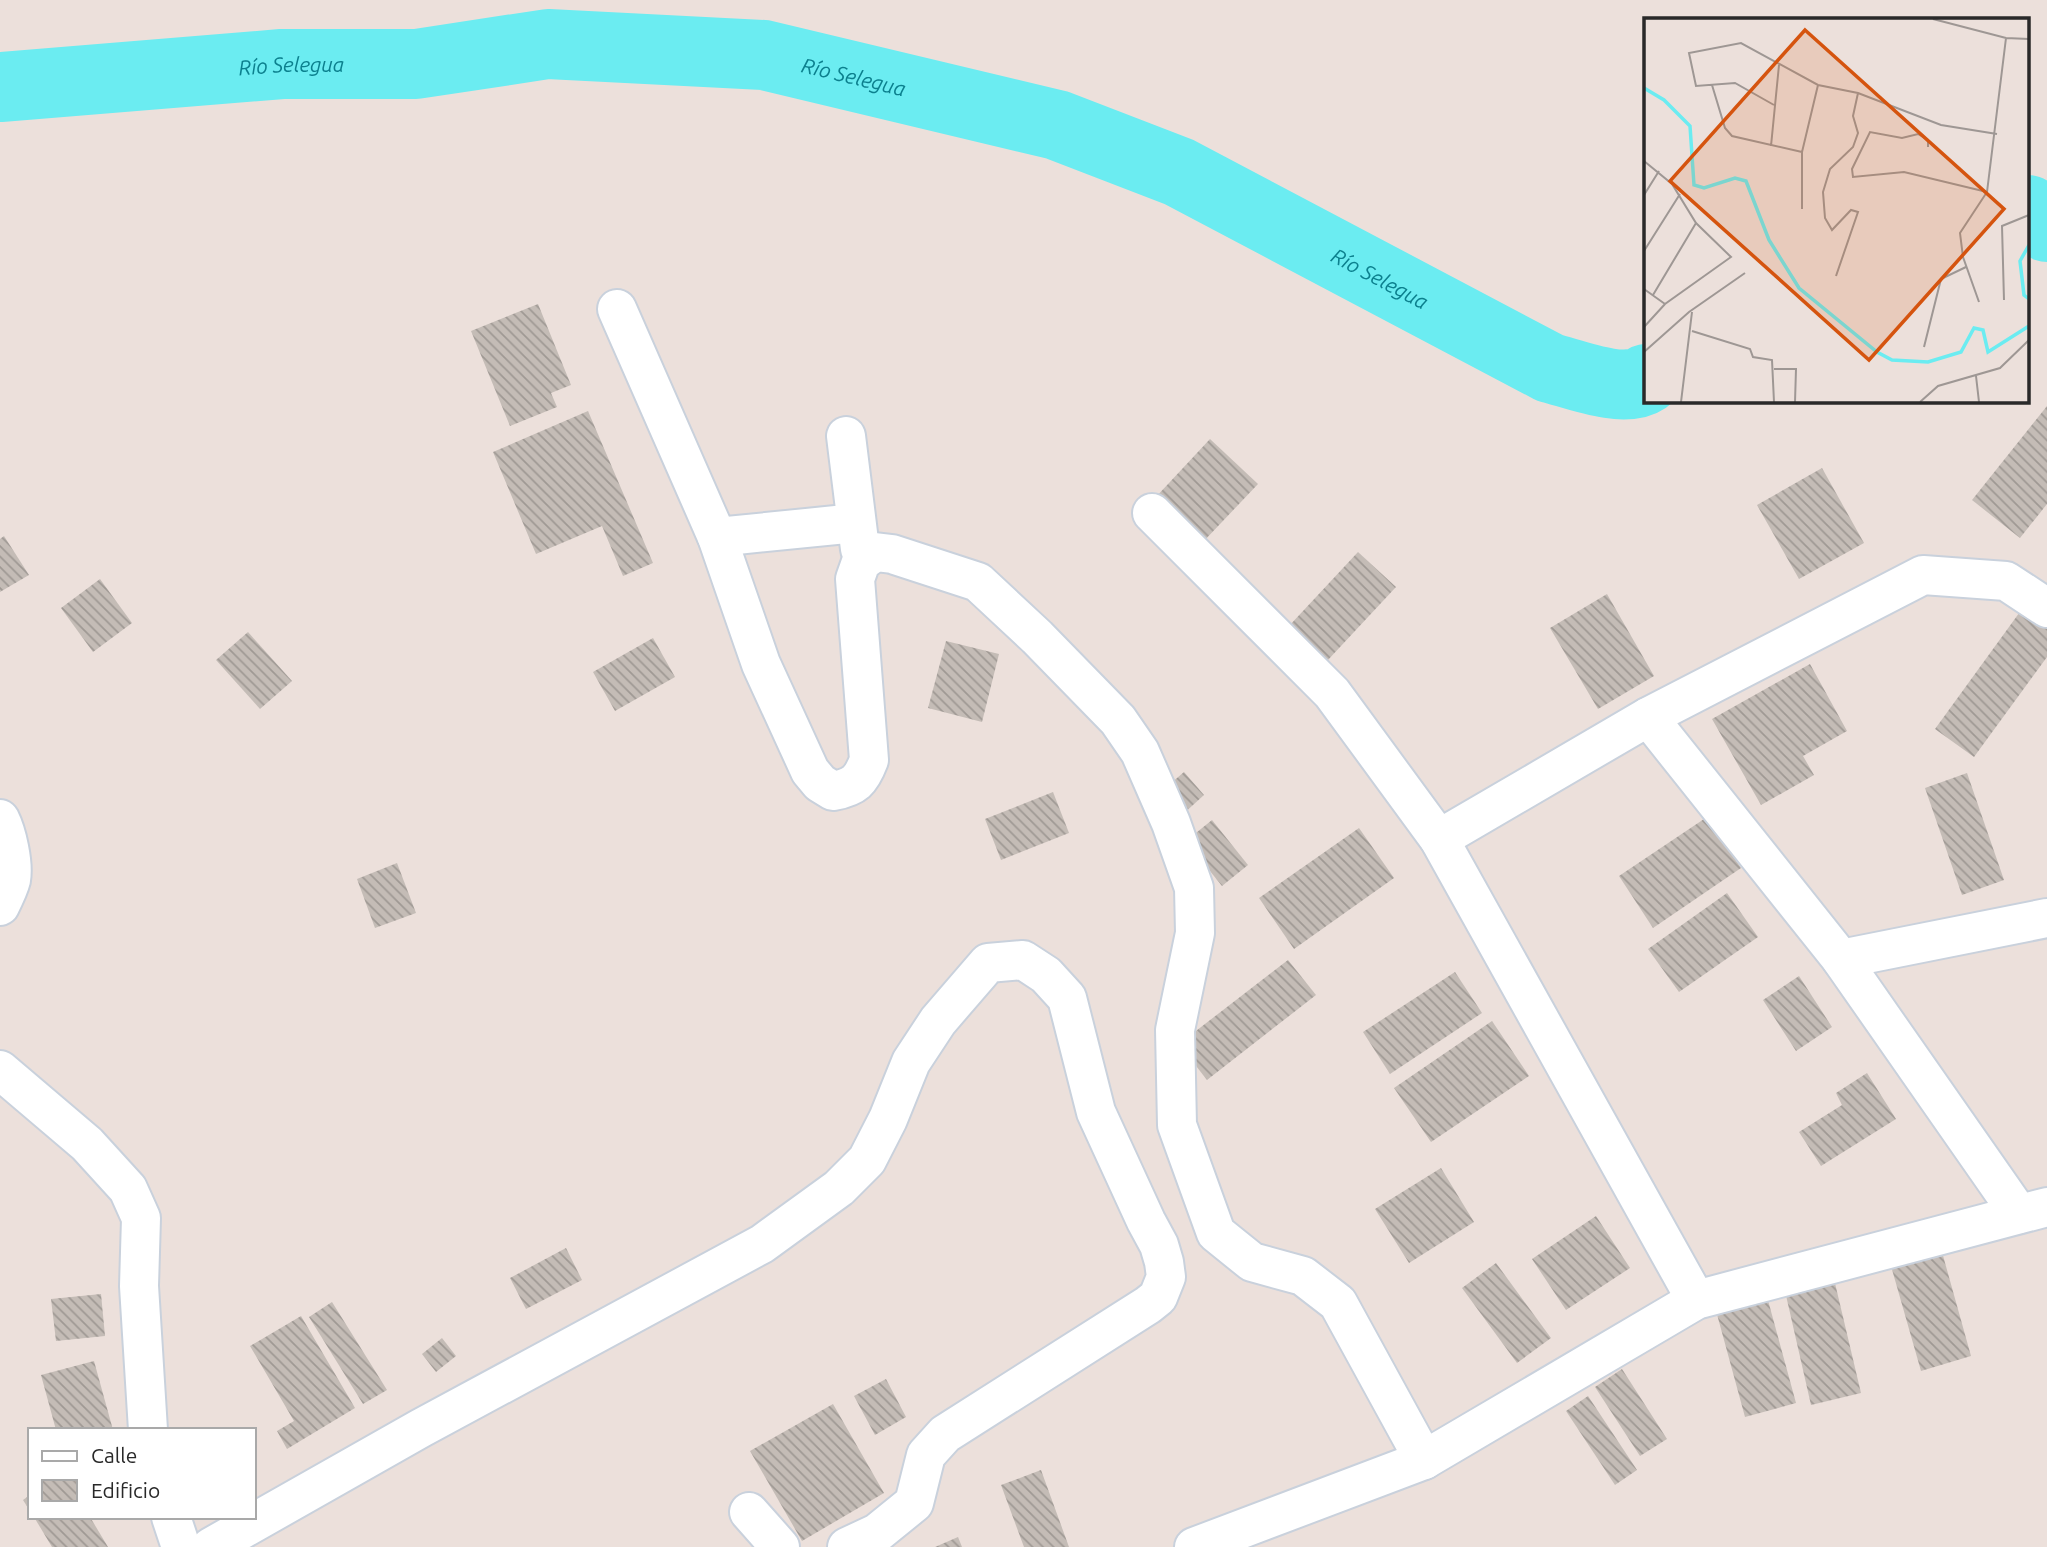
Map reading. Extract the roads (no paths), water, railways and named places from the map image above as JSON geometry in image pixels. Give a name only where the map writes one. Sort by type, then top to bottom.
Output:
[{"type":"street","points":[[617,309],[717,537],[761,664],[810,771],[820,783],[833,791],[849,788],[863,776],[869,760],[855,579],[861,562],[846,436]]},
{"type":"street","points":[[1152,513],[1332,693],[1440,839],[1696,1300]]},
{"type":"street","points":[[717,537],[856,523]]},
{"type":"street","points":[[861,562],[875,552],[892,554],[978,582],[1037,637],[1118,720],[1140,752],[1171,823],[1194,888],[1195,933],[1175,1030],[1177,1125],[1216,1233],[1252,1262],[1303,1276],[1338,1303],[1424,1460]]},
{"type":"street","points":[[1440,839],[1648,716],[1923,575],[2006,581],[2047,608]]},
{"type":"street","points":[[1194,1547],[1424,1460],[1696,1300],[2033,1210],[1841,959],[1648,716]]},
{"type":"street","points":[[0,819],[10,853],[11,878],[0,906]]},
{"type":"street","points":[[1841,959],[2047,918]]},
{"type":"street","points":[[211,1547],[421,1428],[762,1244],[839,1188],[867,1160],[888,1119],[911,1062],[938,1021],[988,963],[1023,960],[1046,975],[1067,998],[1096,1112],[1159,1245],[1166,1277],[1158,1297],[1148,1305],[945,1434],[926,1455],[914,1503],[869,1542]]},
{"type":"street","points":[[0,1070],[87,1144],[128,1189],[141,1219],[139,1286],[148,1428]]},
{"type":"street","points":[[749,1512],[780,1547]]},
{"type":"street","points":[[172,1519],[181,1547]]},
{"type":"waterway","name":"Río Selegua","points":[[0,87],[282,64],[416,64],[548,44],[764,55],[1057,125],[1179,172],[1550,368],[1612,384],[1637,383],[1644,380]]},
{"type":"waterway","name":"Río Selegua","points":[[2030,212],[2047,227]]}]
